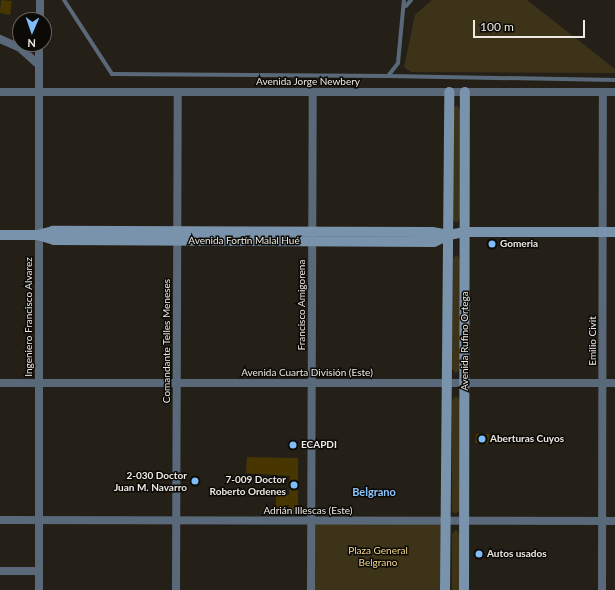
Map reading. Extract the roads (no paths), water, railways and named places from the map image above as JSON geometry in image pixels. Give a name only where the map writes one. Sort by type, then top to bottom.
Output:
[{"type":"main road","name":"Avenida Rufino Ortega","points":[[445,590],[449,92]]},
{"type":"main road","name":"Avenida Rufino Ortega","points":[[464,590],[465,92]]},
{"type":"main road","name":"Avenida Fortín Malal Hué","points":[[0,235],[38,235],[54,240],[177,236],[312,236],[434,242],[449,235],[465,232],[615,232]]},
{"type":"street","points":[[40,0],[40,12]]},
{"type":"street","points":[[0,39],[20,48],[39,65]]},
{"type":"street","name":"Ingeniero Francisco Alvarez","points":[[39,52],[39,590]]},
{"type":"street","name":"Avenida Jorge Newbery","points":[[0,92],[615,92]]},
{"type":"street","name":"Comandante Telles Meneses","points":[[176,590],[178,92]]},
{"type":"street","name":"Francisco Amigorena","points":[[311,590],[313,92]]},
{"type":"street","name":"Emilio Civit","points":[[602,590],[603,92]]},
{"type":"street","name":"Avenida Cuarta División (Este)","points":[[0,383],[615,383]]},
{"type":"street","name":"Adrián Illescas (Este)","points":[[0,520],[615,521]]},
{"type":"street","points":[[0,571],[39,571]]},
{"type":"lane","points":[[64,0],[112,74],[388,76],[615,80]]},
{"type":"lane","points":[[388,76],[398,63],[406,6],[404,0]]},
{"type":"lane","points":[[406,6],[411,0]]},
{"type":"place","name":"Gomeria","points":[[492,244]]},
{"type":"place","name":"Aberturas Cuyos","points":[[482,439]]},
{"type":"place","name":"ECAPDI","points":[[293,445]]},
{"type":"place","name":"2-030 Doctor Juan M. Navarro","points":[[195,481]]},
{"type":"place","name":"7-009 Doctor Roberto Ordenes","points":[[294,485]]},
{"type":"place","name":"Autos usados","points":[[479,554]]},
{"type":"district","name":"Belgrano","points":[[374,492]]},
{"type":"park label","name":"Plaza General Belgrano","points":[[378,556]]}]
